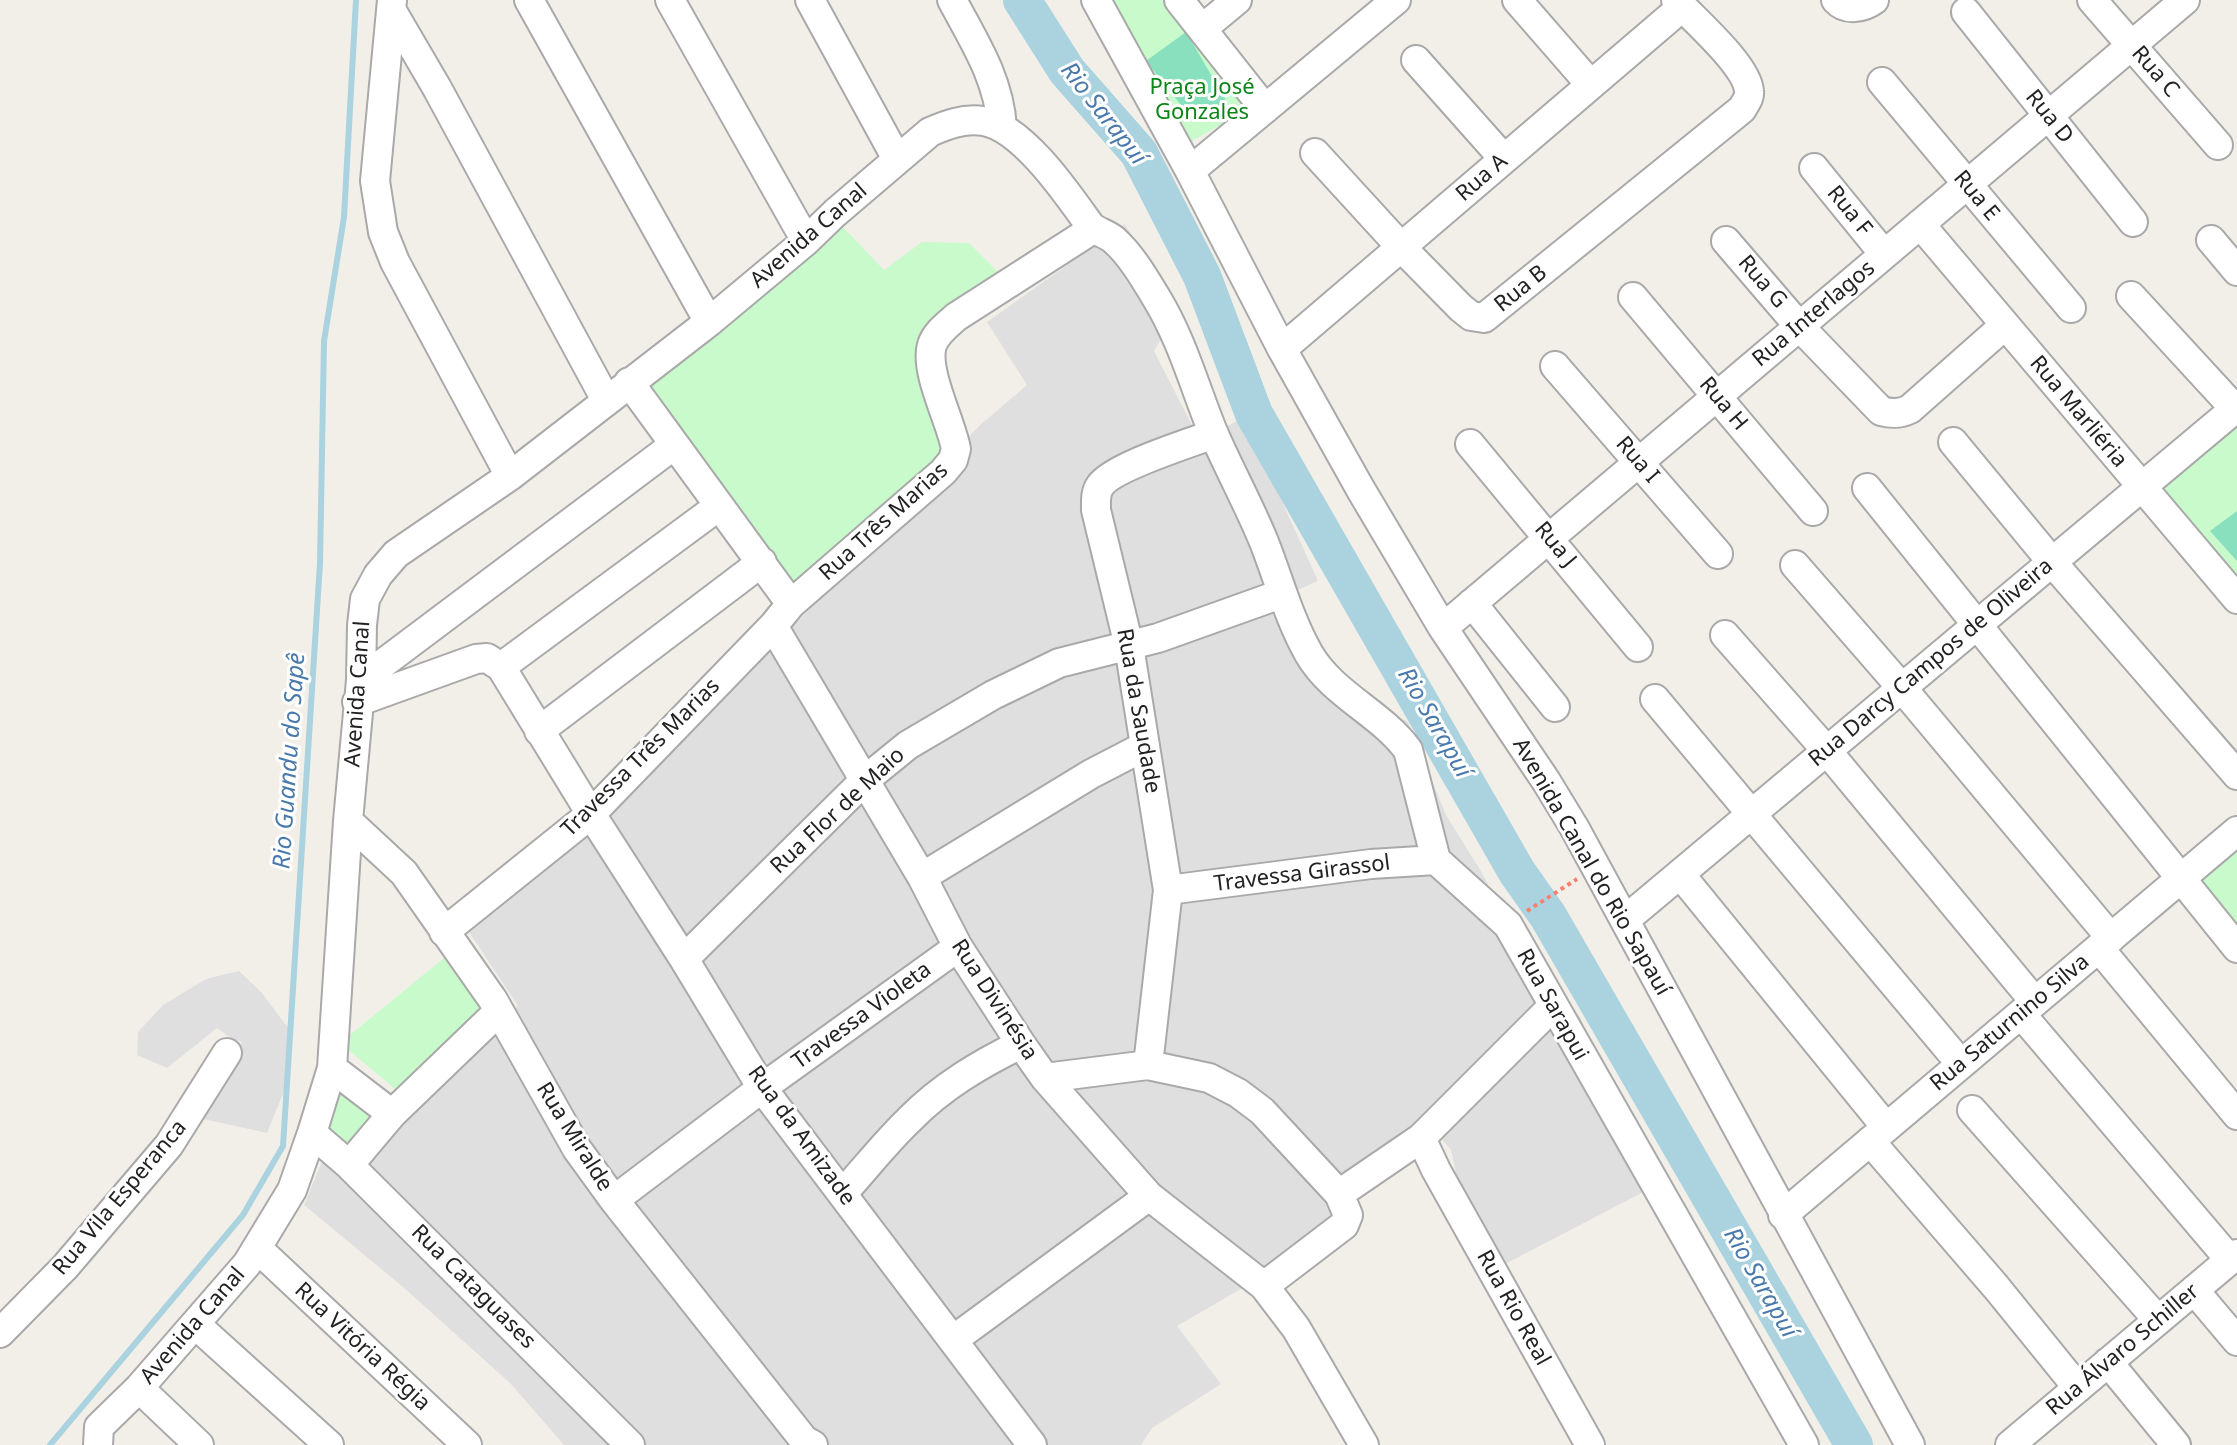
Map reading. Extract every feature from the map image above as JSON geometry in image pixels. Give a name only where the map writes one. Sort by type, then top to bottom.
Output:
[{"type":"street","points":[[529,0],[709,322]]},
{"type":"street","points":[[670,0],[806,241]]},
{"type":"street","points":[[810,0],[897,159]]},
{"type":"street","points":[[952,0],[988,66],[996,90],[1002,127],[1047,171],[1093,229],[1115,240],[1158,300],[1182,350],[1214,434],[1263,540],[1281,594],[1310,656],[1347,697],[1379,719],[1408,750],[1436,860]]},
{"type":"street","name":"Avenida Canal do Rio Sapauí","points":[[1096,0],[1190,171],[1282,349],[1361,490],[1443,628],[1546,781],[1596,867],[1910,1445]]},
{"type":"street","points":[[1179,0],[1265,109]]},
{"type":"street","points":[[1202,29],[1237,0]]},
{"type":"street","points":[[1190,171],[1396,0]]},
{"type":"street","points":[[1517,0],[1591,85]]},
{"type":"street","points":[[1836,0],[1849,7],[1859,7],[1874,0]]},
{"type":"street","name":"Rua C","points":[[2092,0],[2218,145]]},
{"type":"street","name":"Rua Interlagos","points":[[1443,628],[2185,0]]},
{"type":"street","name":"Rua A","points":[[1282,349],[1591,85],[1679,4]]},
{"type":"street","name":"Rua B","points":[[1315,153],[1461,308],[1471,316],[1484,318],[1742,109],[1749,89],[1738,67],[1679,4]]},
{"type":"street","points":[[392,5],[606,400]]},
{"type":"street","points":[[392,5],[375,181],[383,232],[395,262],[510,476]]},
{"type":"street","name":"Rua D","points":[[1966,12],[2133,222]]},
{"type":"street","points":[[1416,60],[1504,159]]},
{"type":"street","name":"Rua E","points":[[1882,82],[2071,308]]},
{"type":"street","name":"Avenida Canal","points":[[98,1436],[258,1249],[292,1190],[312,1133],[332,1068],[362,625],[365,599],[378,575],[396,554],[510,476],[709,322],[930,132],[947,124],[982,121],[1002,127]]},
{"type":"street","name":"Rua F","points":[[1814,168],[1884,254]]},
{"type":"street","name":"Rua Marliéria","points":[[1920,224],[2237,599]]},
{"type":"street","name":"Rua Três Marias","points":[[782,615],[953,460],[956,449],[953,435],[930,363],[931,346],[939,332],[956,317],[1093,229]]},
{"type":"street","points":[[2211,240],[2237,271]]},
{"type":"street","name":"Rua G","points":[[1726,241],[1799,326],[1862,395],[1881,411],[1902,413],[1928,394],[2005,325]]},
{"type":"street","points":[[2131,296],[2236,408]]},
{"type":"street","name":"Rua H","points":[[1633,297],[1813,511]]},
{"type":"street","name":"Rua I","points":[[1555,366],[1718,554]]},
{"type":"street","name":"Rua Divinésia","points":[[629,382],[762,562],[782,615],[865,780],[922,877],[958,947],[1021,1044],[1045,1078],[1149,1196],[1264,1286],[1288,1314],[1364,1445]]},
{"type":"street","name":"Rua Darcy Campos de Oliveira","points":[[1625,920],[2236,408]]},
{"type":"street","name":"Rua da Saudade","points":[[1148,1065],[1168,890],[1129,646],[1096,510],[1097,489],[1105,479],[1132,465],[1214,434]]},
{"type":"street","points":[[1953,442],[2052,562],[2237,775]]},
{"type":"street","name":"Rua J","points":[[1470,444],[1638,647]]},
{"type":"street","points":[[359,691],[674,445]]},
{"type":"street","points":[[1867,488],[2237,948]]},
{"type":"street","points":[[359,691],[476,659],[493,660],[501,667],[719,506]]},
{"type":"street","points":[[539,731],[762,562]]},
{"type":"street","points":[[1795,565],[1902,688],[2237,1115]]},
{"type":"street","name":"Rua Flor de Maio","points":[[684,959],[865,780],[908,745],[993,695],[1059,663],[1208,622],[1281,594]]},
{"type":"street","points":[[1472,603],[1555,707]]},
{"type":"street","name":"Travessa Três Marias","points":[[444,932],[591,814],[782,615]]},
{"type":"street","points":[[1725,635],[1827,751],[2028,1008],[2233,1257]]},
{"type":"street","name":"Rua da Amizade","points":[[501,667],[762,1088],[1032,1445]]},
{"type":"street","points":[[1655,699],[1961,1064]]},
{"type":"street","points":[[922,877],[1091,774],[1145,746]]},
{"type":"street","name":"Rua Miralde","points":[[348,821],[404,873],[499,1011],[577,1149],[803,1443]]},
{"type":"street","name":"Rua Saturnino Silva","points":[[1783,1215],[2237,831]]},
{"type":"street","name":"Travessa Girassol","points":[[1168,890],[1371,864],[1436,860]]},
{"type":"street","name":"Rua Sarapui","points":[[1436,860],[1508,925],[1804,1445]]},
{"type":"street","points":[[1680,874],[1996,1287],[2078,1388]]},
{"type":"street","name":"Travessa Violeta","points":[[614,1200],[762,1088],[958,947]]},
{"type":"street","points":[[1339,1194],[1421,1138],[1552,1007]]},
{"type":"street","points":[[349,1165],[392,1114],[499,1011]]},
{"type":"street","points":[[843,1193],[909,1119],[940,1093],[982,1063],[1021,1044]]},
{"type":"street","name":"Rua Vila Esperanca","points":[[0,1333],[65,1267],[160,1156],[184,1124],[227,1053]]},
{"type":"street","points":[[1045,1078],[1148,1065],[1209,1078],[1238,1093],[1262,1111],[1339,1194],[1348,1215],[1344,1225],[1264,1286]]},
{"type":"street","points":[[332,1068],[392,1114]]},
{"type":"street","points":[[1972,1110],[2158,1320]]},
{"type":"street","name":"Rua Cataguases","points":[[312,1133],[349,1165],[630,1445]]},
{"type":"street","name":"Rua Rio Real","points":[[1421,1138],[1590,1445]]},
{"type":"street","points":[[953,1340],[1149,1196]]},
{"type":"street","name":"Rua Vitória Régia","points":[[258,1249],[467,1445]]},
{"type":"street","name":"Rua Álvaro Schiller","points":[[2012,1444],[2233,1257]]},
{"type":"street","points":[[2194,1290],[2237,1341]]},
{"type":"street","points":[[195,1324],[329,1445]]},
{"type":"street","points":[[2108,1362],[2176,1445]]},
{"type":"street","points":[[139,1388],[199,1445]]},
{"type":"path","points":[[1508,925],[1596,867]]},
{"type":"shaded area","points":[[1125,224],[1175,316],[1154,351],[1194,429],[1226,427],[1244,417],[1318,581],[1286,595],[1326,676],[1408,722],[1446,815],[1482,873],[1519,943],[1580,1017],[1653,1187],[1507,1263],[1497,1263],[1462,1202],[1451,1150],[1436,1133],[1340,1191],[1358,1221],[1177,1326],[1221,1384],[1152,1428],[1141,1445],[564,1445],[510,1383],[403,1287],[304,1205],[323,1159],[465,1052],[518,1006],[467,929],[598,825],[752,671],[979,426],[1027,385],[987,322]]},
{"type":"shaded area","points":[[239,971],[262,993],[292,1033],[287,1084],[267,1133],[199,1118],[242,1042],[217,1028],[167,1068],[137,1055],[138,1032],[163,1005],[206,979]]},
{"type":"green space","name":"Praça José Gonzales","points":[[1111,0],[1161,0],[1247,110],[1192,141]]},
{"type":"green space","points":[[1186,32],[1227,102],[1193,120],[1146,61]]},
{"type":"green space","points":[[838,222],[884,270],[922,242],[969,243],[1004,278],[930,339],[950,440],[941,471],[794,598],[636,384]]},
{"type":"green space","points":[[2237,412],[2237,599],[2142,487]]},
{"type":"green space","points":[[2237,511],[2237,561],[2210,531]]},
{"type":"green space","points":[[2237,828],[2237,945],[2182,876]]},
{"type":"green space","points":[[449,954],[489,1002],[400,1093],[340,1043]]},
{"type":"green space","points":[[338,1078],[379,1117],[351,1158],[317,1120]]},
{"type":"waterway","name":"Rio Guandu do Sapê","points":[[50,1445],[243,1215],[283,1146],[320,563],[324,341],[344,217],[356,0]]},
{"type":"waterway","name":"Rio Sarapuí","points":[[1022,0],[1067,71],[1139,153],[1202,276],[1254,414],[1517,872],[1548,916],[1854,1445]]}]
